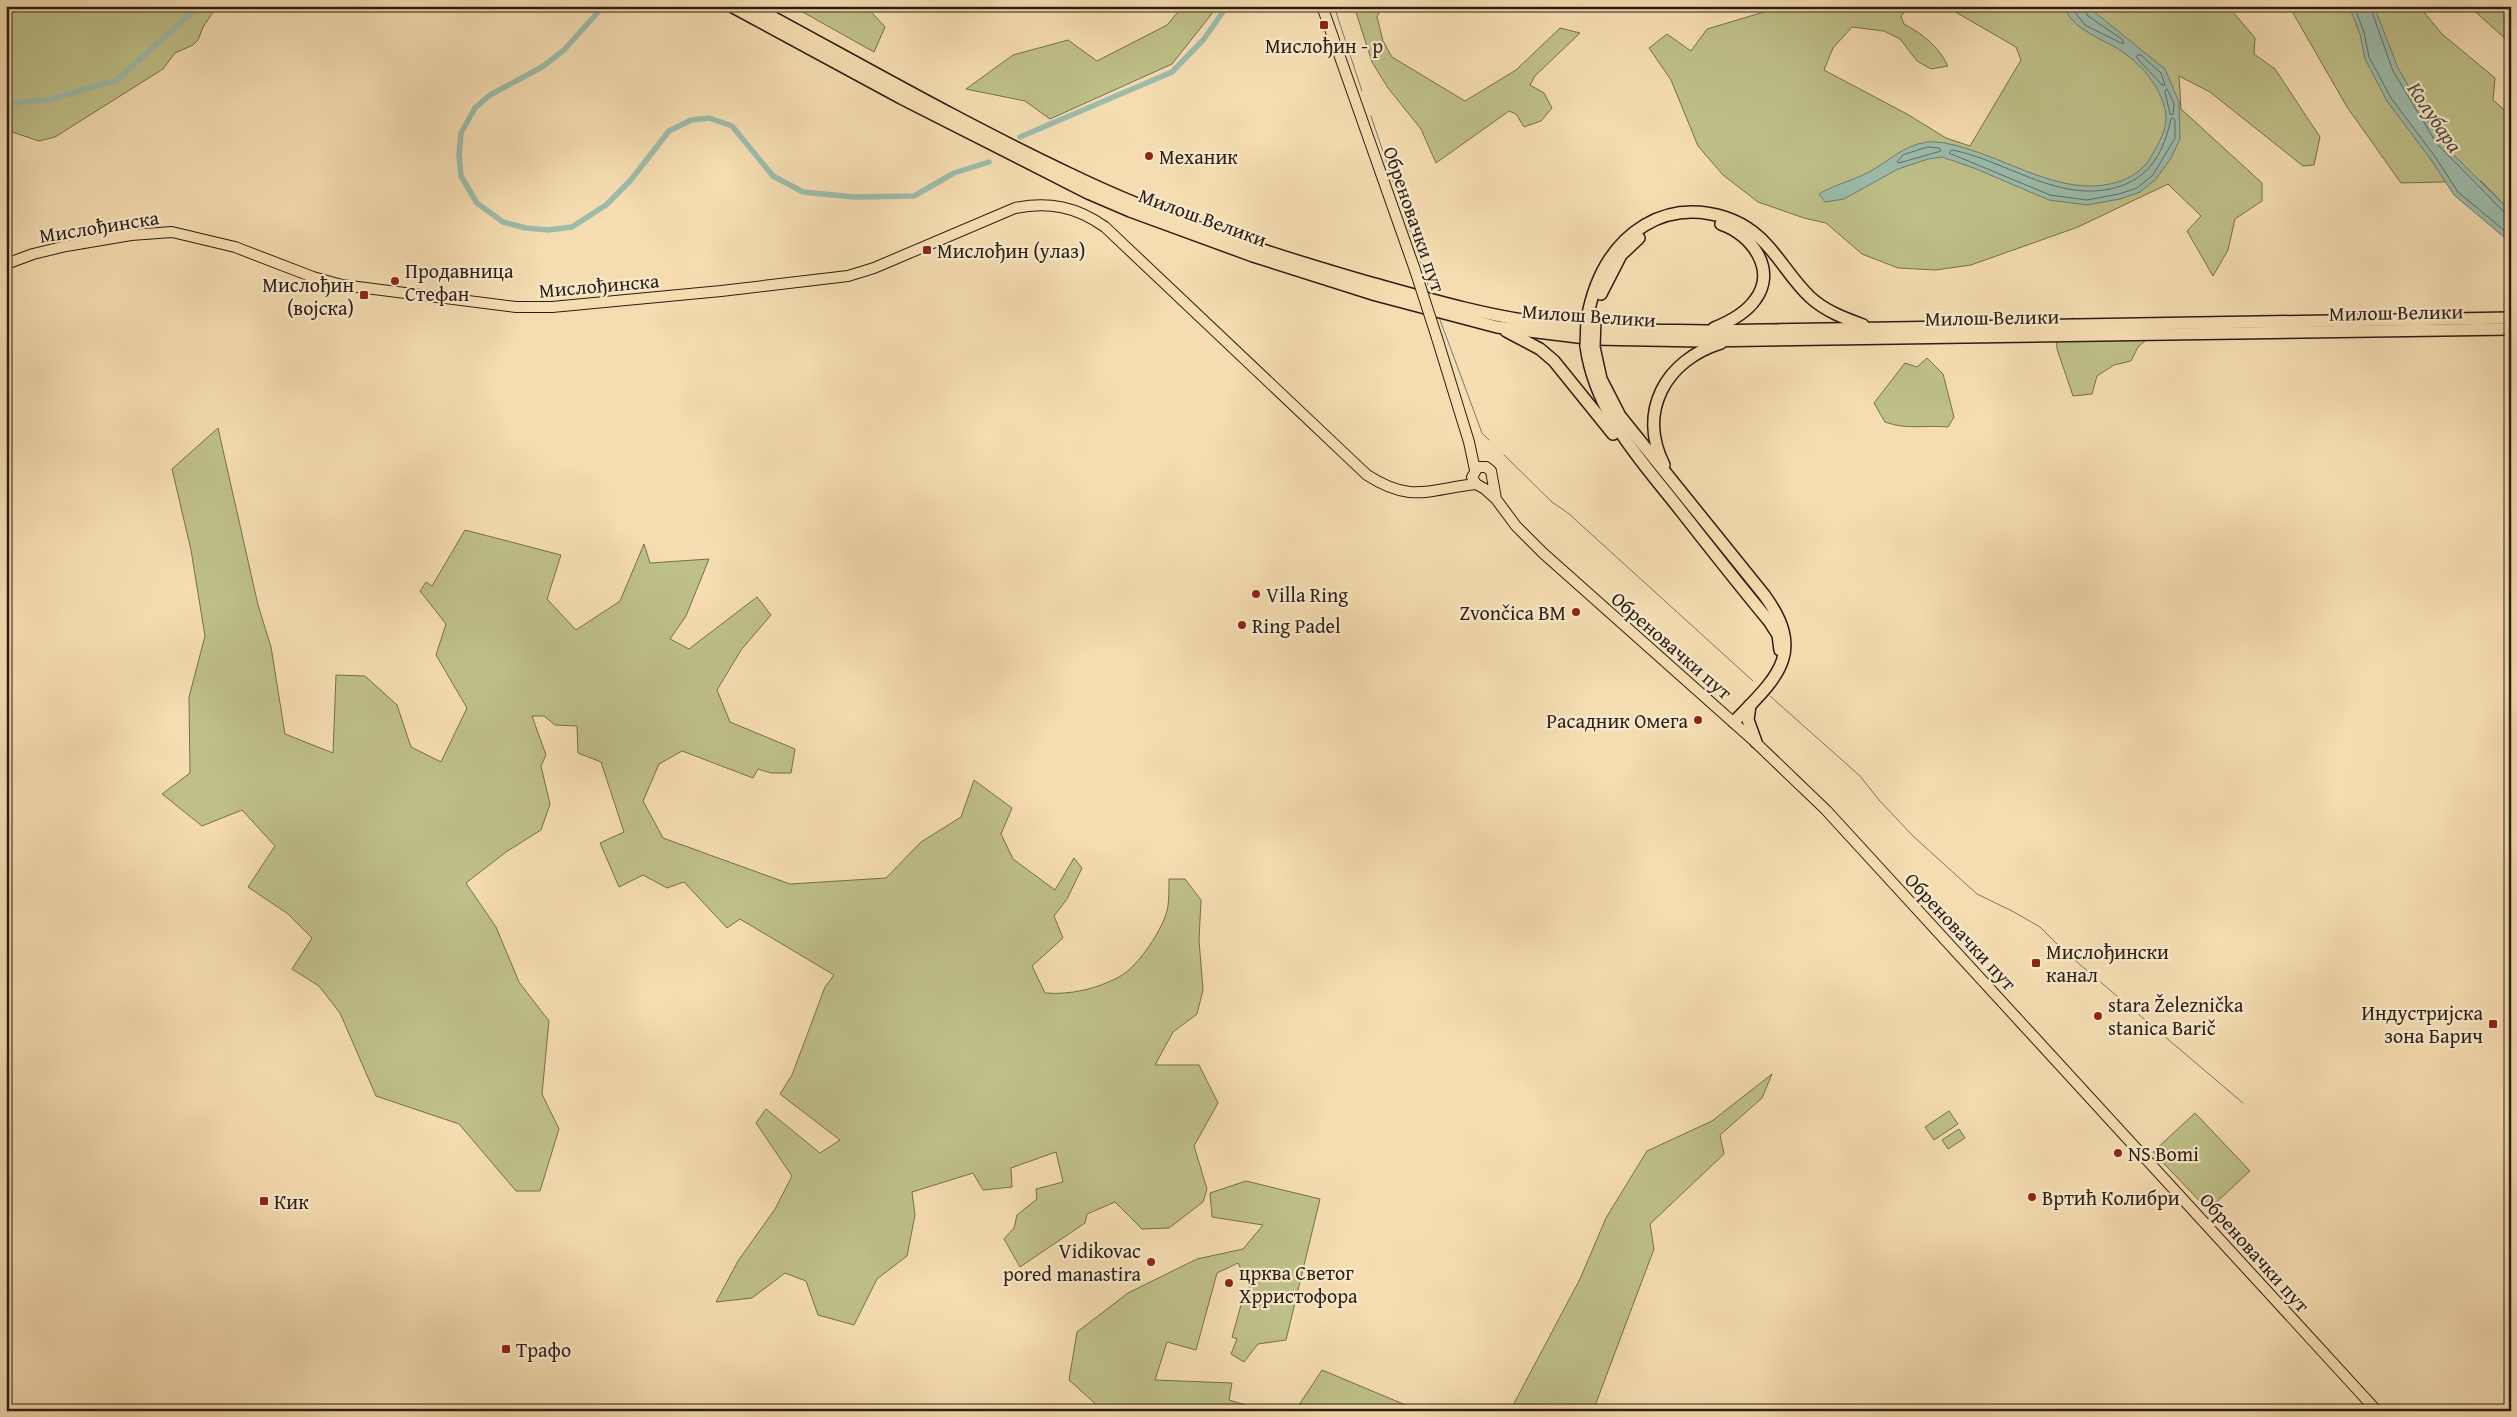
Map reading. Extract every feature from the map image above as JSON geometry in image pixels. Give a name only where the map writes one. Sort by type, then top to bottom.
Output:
[{"type":"highway","name":"Милош Велики","points":[[731,6],[901,98],[1109,202],[1305,273],[1376,295],[1497,327],[1594,339],[1733,340],[2408,325],[2511,318]]},
{"type":"highway","name":"Милош Велики","points":[[752,6],[964,121],[1070,175],[1205,229],[1301,262],[1462,309],[1508,318],[1590,329],[1707,331],[1870,328],[2408,325],[2511,329]]},
{"type":"highway","points":[[1730,720],[1774,668],[1780,650],[1778,635],[1648,470],[1621,434],[1598,396],[1590,372],[1590,347],[1591,319],[1598,280],[1608,260],[1622,243],[1649,222],[1669,215],[1693,212],[1714,214],[1745,226],[1766,244],[1802,289],[1818,304],[1840,316],[1870,328]]},
{"type":"highway","points":[[1591,319],[1606,282],[1621,255],[1632,244],[1642,236],[1666,224],[1690,220],[1705,220],[1728,226],[1746,238],[1758,254],[1763,276],[1757,298],[1751,306],[1735,319],[1707,331]]},
{"type":"highway","points":[[1497,327],[1534,346],[1554,360],[1636,462],[1648,470]]},
{"type":"highway","points":[[1673,481],[1661,460],[1655,439],[1654,418],[1661,391],[1675,371],[1690,358],[1706,349],[1733,340]]},
{"type":"highway","points":[[1590,347],[1613,404],[1638,439],[1765,596],[1783,625],[1786,646],[1782,664],[1772,679],[1750,704],[1730,720]]},
{"type":"highway","points":[[1750,704],[1748,720],[1756,742]]},
{"type":"main road","name":"Обреновачки пут","points":[[1322,6],[1415,270],[1477,470],[1492,471],[1496,499]]},
{"type":"main road","name":"Мислођинска","points":[[6,264],[29,255],[66,246],[131,235],[172,232],[235,247],[336,284],[503,306],[543,308],[711,292],[848,276],[882,264],[1015,208],[1045,204],[1065,207],[1087,215],[1105,227],[1367,475],[1387,486],[1407,492],[1423,493],[1479,486]]},
{"type":"main road","points":[[1450,490],[1477,470],[1479,486],[1488,485],[1493,479]]},
{"type":"main road","name":"Обреновачки пут","points":[[1479,486],[1496,499],[1516,526],[1543,554],[1756,742],[1836,821],[2378,1411]]},
{"type":"green space","points":[[6,6],[217,6],[203,27],[198,40],[193,45],[175,53],[163,69],[55,137],[39,141],[6,130]]},
{"type":"green space","points":[[792,6],[866,6],[885,27],[874,52]]},
{"type":"green space","points":[[1183,6],[1218,6],[1172,64],[1050,119],[1025,101],[966,89],[1013,55],[1068,40],[1097,61],[1167,25]]},
{"type":"green space","points":[[1354,6],[1382,6],[1377,17],[1383,41],[1392,57],[1465,101],[1516,70],[1560,28],[1580,33],[1535,76],[1530,85],[1544,93],[1552,108],[1541,121],[1524,127],[1516,114],[1509,111],[1436,163],[1421,129],[1388,88],[1372,62]]},
{"type":"green space","points":[[1784,6],[1910,6],[1901,16],[1904,24],[1930,42],[1948,66],[1931,69],[1917,61],[1900,39],[1884,31],[1852,27],[1833,48],[1824,70],[1907,114],[1946,138],[1970,146],[2021,60],[2016,47],[1945,6],[2228,6],[2255,38],[2254,54],[2275,69],[2320,137],[2314,165],[2303,166],[2210,92],[2179,76],[2181,109],[2262,183],[2262,201],[2235,219],[2228,250],[2213,276],[2187,231],[2201,216],[2168,184],[2078,227],[1971,265],[1936,270],[1898,268],[1862,254],[1826,223],[1804,218],[1758,202],[1723,175],[1698,146],[1671,80],[1649,48],[1667,34],[1691,51],[1707,29]]},
{"type":"green space","points":[[2289,6],[2419,6],[2442,34],[2495,78],[2493,100],[2511,116],[2511,212],[2481,181],[2401,183],[2347,107]]},
{"type":"green space","points":[[2469,6],[2511,6],[2511,44]]},
{"type":"green space","points":[[2073,318],[2091,330],[2134,328],[2145,341],[2138,347],[2131,361],[2114,365],[2097,376],[2092,394],[2073,396],[2057,349],[2056,324]]},
{"type":"green space","points":[[1927,358],[1943,374],[1954,417],[1948,427],[1909,427],[1885,422],[1874,403],[1905,363],[1917,367]]},
{"type":"green space","points":[[218,428],[258,605],[271,647],[285,734],[333,753],[336,675],[365,676],[397,705],[411,747],[441,762],[467,708],[436,655],[446,624],[420,591],[426,582],[432,586],[465,530],[561,555],[547,599],[576,630],[620,601],[644,544],[650,563],[709,559],[686,616],[670,639],[689,649],[757,597],[771,615],[741,650],[717,690],[730,722],[795,749],[791,773],[771,773],[758,769],[753,778],[682,751],[659,764],[643,801],[663,838],[790,884],[886,878],[921,842],[961,817],[974,780],[1012,808],[1001,834],[1013,859],[1055,890],[1074,858],[1082,868],[1067,899],[1054,916],[1063,938],[1032,966],[1045,993],[1064,993],[1092,988],[1119,977],[1126,972],[1150,946],[1162,925],[1168,906],[1169,879],[1185,879],[1201,900],[1199,940],[1203,990],[1197,1014],[1173,1032],[1155,1065],[1199,1065],[1218,1103],[1194,1146],[1207,1189],[1203,1202],[1169,1228],[1142,1229],[1115,1202],[1087,1214],[1085,1223],[1020,1267],[1004,1239],[1014,1228],[1017,1215],[1037,1199],[1036,1189],[1063,1182],[1056,1152],[1011,1168],[1012,1187],[983,1190],[973,1173],[912,1192],[915,1215],[907,1256],[877,1279],[854,1325],[818,1315],[806,1281],[785,1273],[752,1298],[716,1302],[738,1261],[775,1209],[792,1176],[756,1123],[766,1109],[820,1153],[840,1140],[780,1094],[792,1075],[825,987],[834,975],[740,919],[727,928],[684,882],[667,888],[643,875],[619,887],[600,843],[624,832],[601,762],[578,753],[577,726],[555,725],[544,716],[532,716],[546,755],[541,766],[550,804],[541,830],[506,852],[466,883],[496,927],[519,982],[549,1021],[542,1094],[559,1129],[540,1191],[516,1191],[459,1124],[376,1096],[340,1013],[319,986],[292,969],[312,938],[288,914],[248,887],[275,846],[242,810],[202,826],[162,794],[190,773],[189,697],[205,636],[191,550],[172,469]]},
{"type":"green space","points":[[1772,1074],[1762,1098],[1720,1135],[1724,1154],[1650,1224],[1654,1249],[1593,1411],[1510,1411],[1580,1279],[1606,1218],[1647,1151],[1712,1121]]},
{"type":"green space","points":[[1949,1111],[1958,1124],[1934,1140],[1925,1127]]},
{"type":"green space","points":[[2195,1113],[2250,1171],[2208,1210],[2153,1152]]},
{"type":"green space","points":[[1959,1129],[1965,1138],[1948,1149],[1942,1140]]},
{"type":"green space","points":[[1246,1181],[1320,1199],[1286,1340],[1258,1344],[1244,1362],[1231,1354],[1237,1339],[1232,1337],[1245,1291],[1250,1288],[1238,1263],[1217,1273],[1196,1350],[1167,1342],[1155,1380],[1232,1383],[1229,1400],[1249,1406],[1247,1411],[1099,1411],[1100,1408],[1069,1380],[1077,1332],[1128,1293],[1197,1259],[1243,1249],[1263,1225],[1212,1217],[1210,1193]]},
{"type":"green space","points":[[1322,1370],[1420,1411],[1295,1411]]},
{"type":"water","points":[[2065,6],[2087,6],[2165,69],[2179,102],[2180,139],[2171,158],[2156,179],[2140,192],[2120,199],[2087,205],[2049,200],[1974,168],[1942,157],[1928,159],[1898,169],[1844,199],[1825,202],[1819,194],[1875,169],[1910,147],[1927,142],[1958,146],[2043,177],[2062,183],[2082,186],[2121,181],[2139,171],[2149,159],[2164,132],[2166,116],[2157,88],[2131,58],[2089,33],[2073,21]]},
{"type":"water","points":[[2349,6],[2374,6],[2398,68],[2441,142],[2511,212],[2511,243],[2454,195],[2432,161],[2387,101],[2365,59],[2360,34]]},
{"type":"waterway","points":[[6,103],[49,100],[117,80],[199,6]]},
{"type":"waterway","points":[[600,6],[599,11],[564,50],[542,67],[490,95],[475,108],[461,133],[459,155],[461,176],[477,203],[503,222],[526,228],[548,230],[572,227],[606,205],[630,181],[669,131],[691,120],[709,118],[732,126],[773,176],[803,192],[854,197],[914,196],[954,173],[989,162]]},
{"type":"waterway","points":[[1020,137],[1172,72],[1204,39],[1227,6]]},
{"type":"waterway","points":[[1334,6],[1362,91]]},
{"type":"waterway","points":[[1371,116],[1429,287]]},
{"type":"waterway","points":[[1439,317],[1482,433],[1489,440]]},
{"type":"waterway","points":[[1504,455],[1552,502],[1568,513],[1753,681]]},
{"type":"waterway","points":[[1770,696],[1860,776],[1879,800],[1913,836],[1977,894],[2040,927],[2064,951],[2243,1103]]},
{"type":"place","name":"Мислођин - р","points":[[1324,25]]},
{"type":"place","name":"Механик","points":[[1149,156]]},
{"type":"place","name":"Мислођин (улаз)","points":[[927,250]]},
{"type":"place","name":"Продавница Стефан","points":[[395,281]]},
{"type":"place","name":"Мислођин (војска)","points":[[364,295]]},
{"type":"place","name":"Villa Ring","points":[[1256,594]]},
{"type":"place","name":"Zvončica BM","points":[[1576,612]]},
{"type":"place","name":"Ring Padel","points":[[1242,625]]},
{"type":"place","name":"Расадник Омега","points":[[1698,720]]},
{"type":"place","name":"Мислођински канал","points":[[2036,963]]},
{"type":"place","name":"stara Železnička stanica Barič","points":[[2098,1016]]},
{"type":"place","name":"Индустријска зона Барич","points":[[2493,1024]]},
{"type":"place","name":"NS Bomi","points":[[2118,1153]]},
{"type":"place","name":"Вртић Колибри","points":[[2032,1197]]},
{"type":"place","name":"Кик","points":[[264,1201]]},
{"type":"place","name":"Vidikovac pored manastira","points":[[1151,1262]]},
{"type":"place","name":"црква Светог Хрристофора","points":[[1229,1283]]},
{"type":"place","name":"Трафо","points":[[506,1349]]},
{"type":"water label","name":"Колубара","points":[[2435,117]]}]
